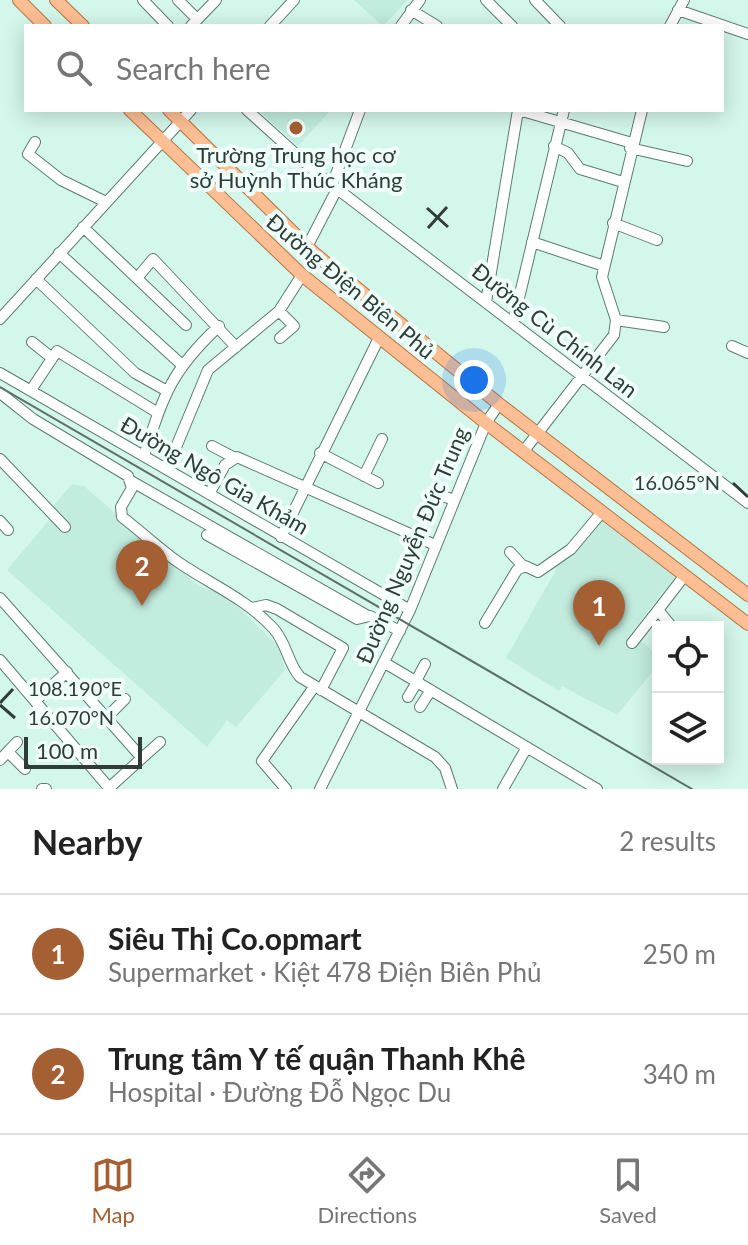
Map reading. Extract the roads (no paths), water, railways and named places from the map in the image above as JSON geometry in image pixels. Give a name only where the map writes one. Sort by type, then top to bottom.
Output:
[{"type":"main road","points":[[19,0],[43,24]]},
{"type":"main road","points":[[56,0],[81,24]]},
{"type":"main road","name":"Đường Điện Biên Phủ","points":[[132,112],[302,275],[523,452],[748,624]]},
{"type":"main road","name":"Đường Điện Biên Phủ","points":[[171,112],[307,247],[537,434],[748,595]]},
{"type":"main road","points":[[640,541],[654,523]]},
{"type":"street","points":[[143,0],[166,24]]},
{"type":"street","points":[[178,0],[194,23],[216,0]]},
{"type":"street","points":[[272,24],[294,0]]},
{"type":"street","points":[[402,24],[420,0]]},
{"type":"street","points":[[486,0],[510,24]]},
{"type":"street","points":[[536,0],[558,24]]},
{"type":"street","points":[[671,24],[681,5],[748,34]]},
{"type":"street","points":[[411,10],[434,24]]},
{"type":"street","points":[[0,319],[189,112]]},
{"type":"street","name":"Đường Cù Chính Lan","points":[[249,112],[334,187],[748,503]]},
{"type":"street","points":[[307,247],[334,187],[359,112]]},
{"type":"street","points":[[486,302],[518,112]]},
{"type":"street","points":[[524,112],[687,161]]},
{"type":"street","points":[[513,323],[563,112]]},
{"type":"street","points":[[523,452],[614,335],[616,320],[602,282],[631,145],[641,112]]},
{"type":"street","points":[[35,142],[28,154],[61,180],[106,202]]},
{"type":"street","points":[[554,146],[568,153],[580,169],[623,182]]},
{"type":"street","points":[[613,223],[657,240]]},
{"type":"street","points":[[83,227],[186,325]]},
{"type":"street","points":[[532,242],[604,266]]},
{"type":"street","points":[[59,253],[181,364]]},
{"type":"street","points":[[137,278],[153,259],[236,347]]},
{"type":"street","points":[[167,469],[208,370],[279,311],[302,275]]},
{"type":"street","points":[[36,279],[135,373],[167,391]]},
{"type":"street","points":[[279,311],[294,326],[280,338]]},
{"type":"street","points":[[616,320],[664,327]]},
{"type":"street","points":[[144,456],[158,413],[181,364],[219,326]]},
{"type":"street","points":[[281,537],[379,338]]},
{"type":"street","points":[[32,342],[52,358]]},
{"type":"street","points":[[732,346],[748,353]]},
{"type":"street","points":[[31,390],[57,351],[158,413]]},
{"type":"street","name":"Đường Ngô Gia Khảm","points":[[0,373],[410,610]]},
{"type":"street","points":[[0,393],[33,419],[131,481],[368,616],[400,631]]},
{"type":"street","name":"Đường Nguyễn Đức Trung","points":[[323,788],[410,610],[486,423],[499,404]]},
{"type":"street","points":[[364,476],[382,439]]},
{"type":"street","points":[[212,446],[435,545]]},
{"type":"street","points":[[320,453],[378,483]]},
{"type":"street","points":[[209,494],[233,457]]},
{"type":"street","points":[[0,459],[65,527]]},
{"type":"street","points":[[131,481],[121,507],[122,517],[180,563],[229,590],[252,608],[281,637],[292,669],[317,689],[435,757],[445,768],[452,789]]},
{"type":"street","points":[[437,494],[454,500]]},
{"type":"street","points":[[510,552],[523,566],[538,572],[552,564],[602,512]]},
{"type":"street","points":[[207,535],[357,619],[368,616]]},
{"type":"street","points":[[485,623],[510,579],[523,566]]},
{"type":"street","points":[[632,643],[685,575]]},
{"type":"street","points":[[0,598],[142,758]]},
{"type":"street","points":[[252,608],[266,605],[277,609],[343,648],[317,689],[262,761],[286,789]]},
{"type":"street","points":[[658,610],[667,621]]},
{"type":"street","points":[[1,663],[110,788],[160,742]]},
{"type":"street","points":[[385,663],[597,789]]},
{"type":"street","points":[[408,697],[425,664]]},
{"type":"street","points":[[35,701],[67,672]]},
{"type":"street","points":[[420,707],[431,690]]},
{"type":"street","points":[[107,717],[125,699]]},
{"type":"street","points":[[17,742],[4,756],[25,769]]},
{"type":"street","points":[[503,789],[527,747]]},
{"type":"railway","points":[[0,387],[692,789]]},
{"type":"place","name":"Trường Trung học cơ sở Huỳnh Thúc Kháng","points":[[296,128]]},
{"type":"place","name":"Trung tâm Y tế quận Thanh Khê","points":[[142,606]]},
{"type":"place","name":"Siêu Thị Co.opmart","points":[[599,646]]}]
